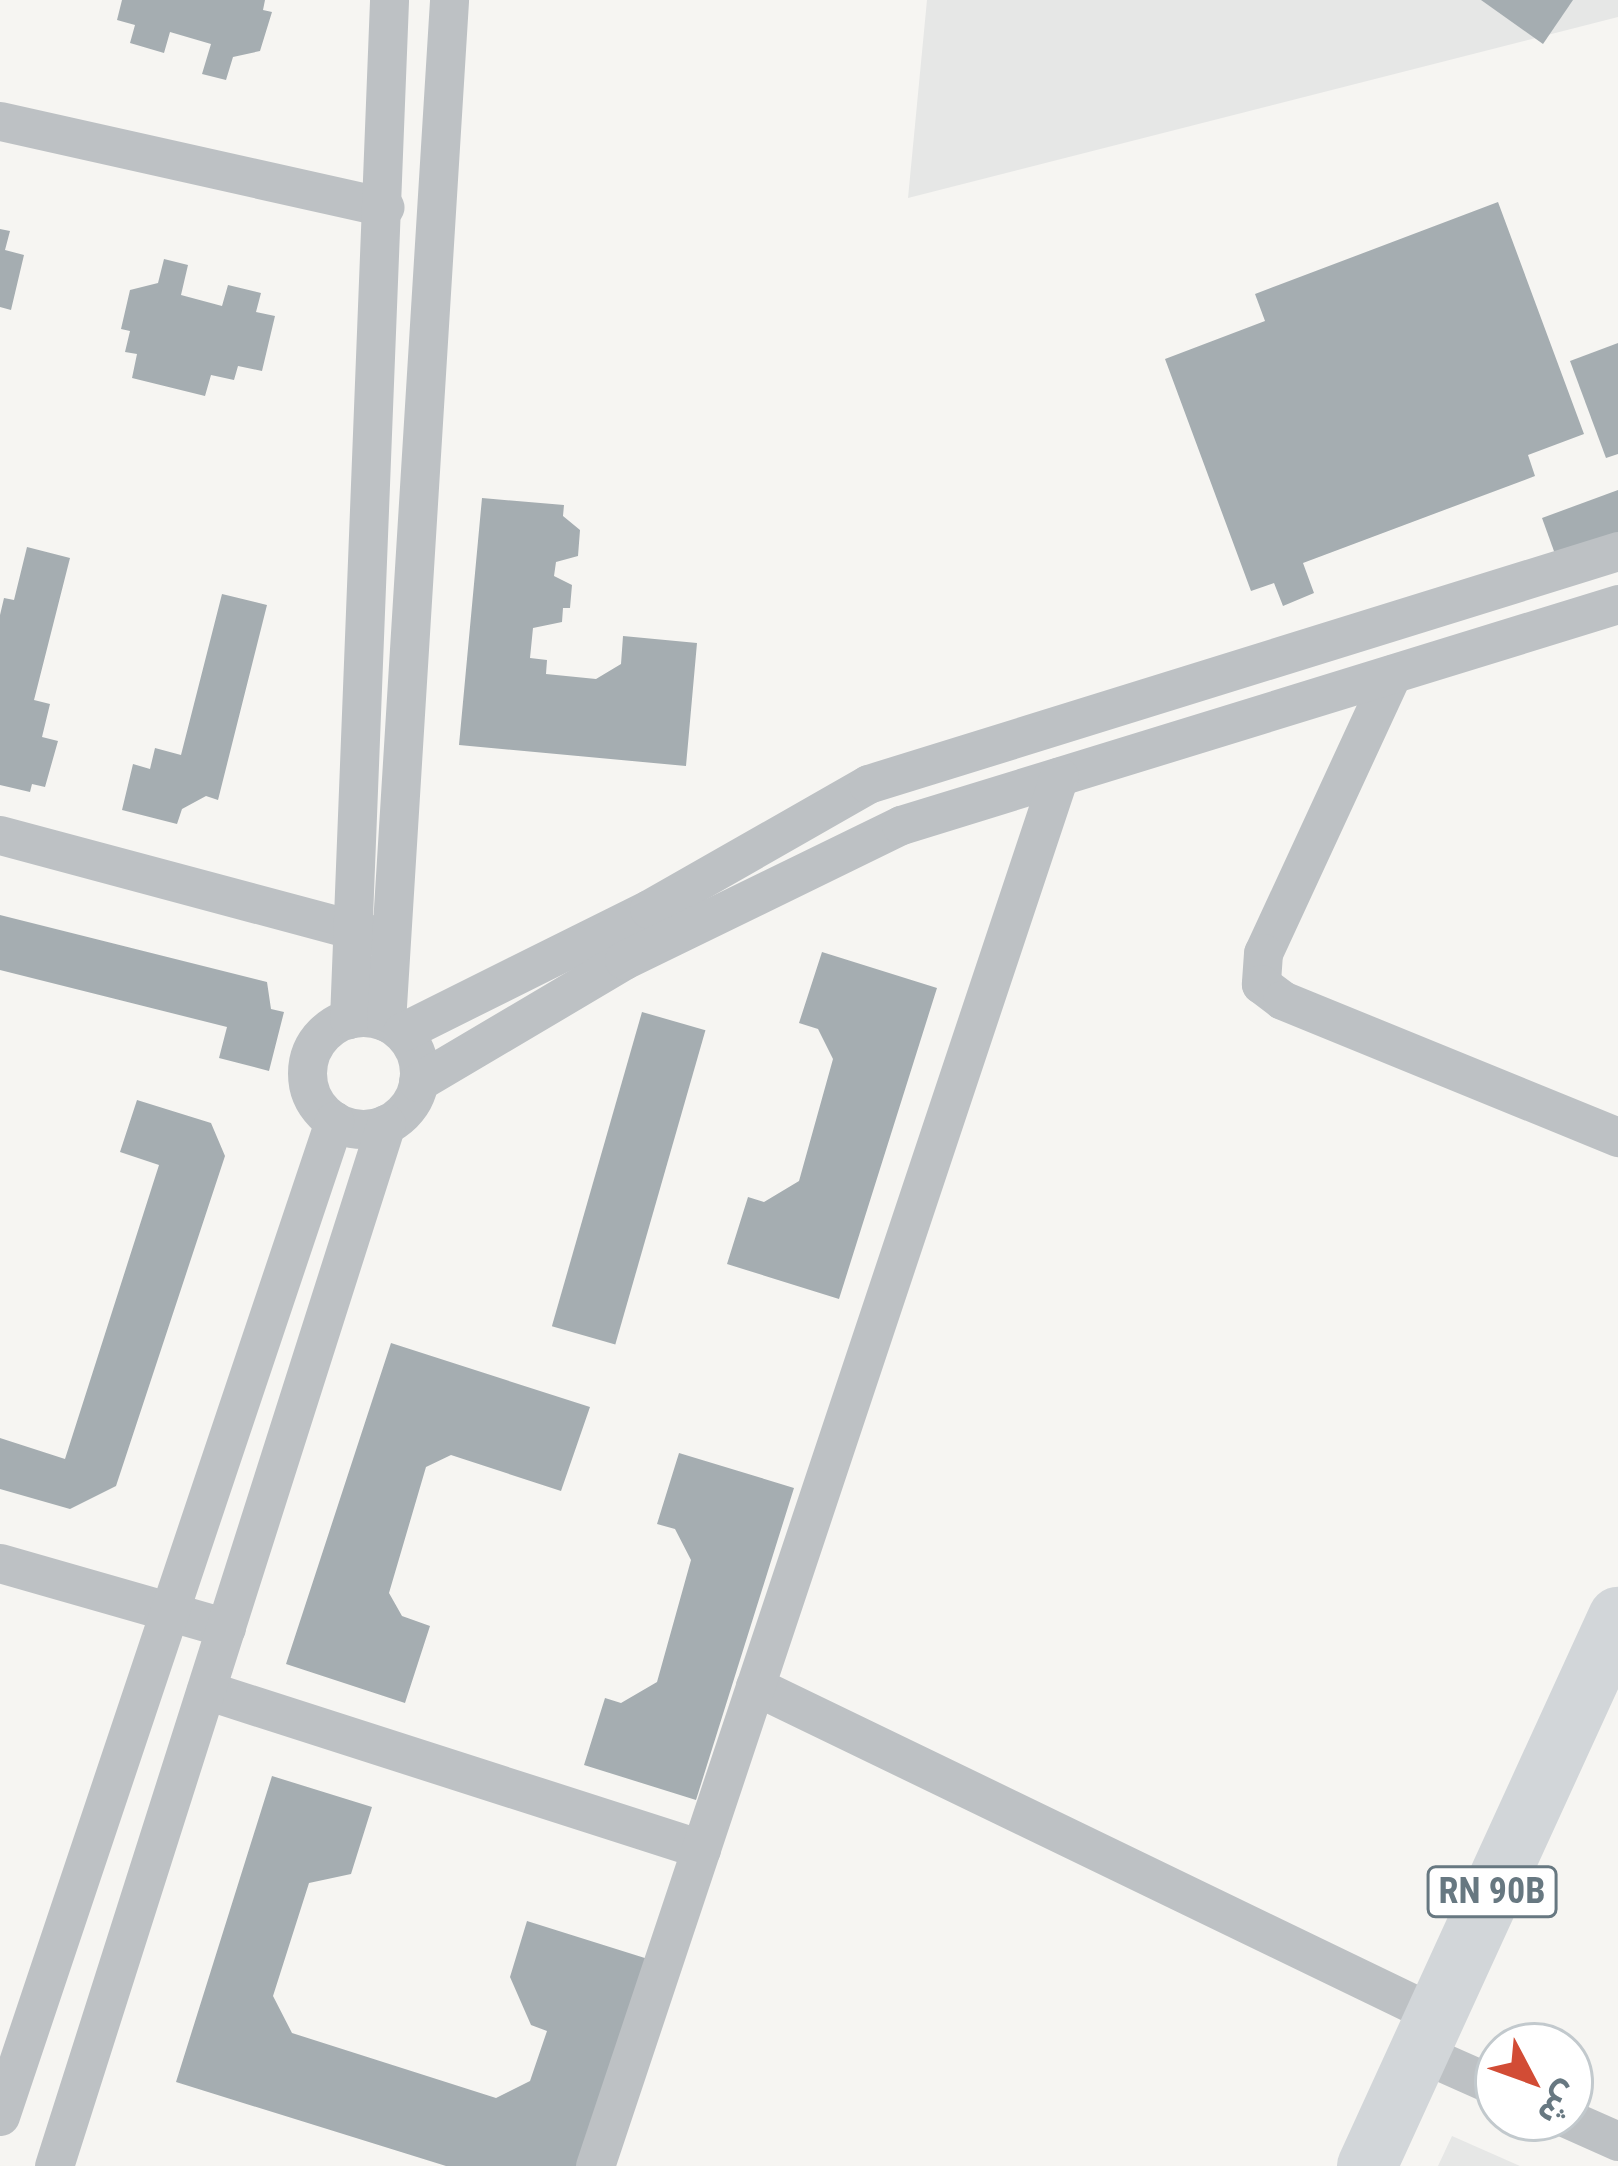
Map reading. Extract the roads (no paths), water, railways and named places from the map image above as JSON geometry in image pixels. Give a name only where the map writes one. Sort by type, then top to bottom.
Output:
[{"type":"main road","name":"RN 90B","points":[[1367,2166],[1618,1617]]},
{"type":"street","points":[[379,1024],[372,934],[389,0]]},
{"type":"street","points":[[372,934],[449,0]]},
{"type":"street","points":[[0,121],[386,207]]},
{"type":"street","points":[[386,1124],[334,1121],[310,1093],[310,1057],[332,1026],[379,1024],[649,909],[868,784],[1618,551]]},
{"type":"street","points":[[418,1082],[624,960],[901,825],[1618,604]]},
{"type":"street","points":[[1392,674],[1262,953],[1261,984],[1282,1000],[1618,1137]]},
{"type":"street","points":[[595,2166],[1058,776]]},
{"type":"street","points":[[0,835],[372,934]]},
{"type":"street","points":[[54,2166],[386,1124],[412,1100],[418,1082],[413,1047],[379,1024]]},
{"type":"street","points":[[0,2116],[334,1121]]},
{"type":"street","points":[[0,1563],[226,1628]]},
{"type":"street","points":[[755,1686],[1427,2033],[1474,2069]]},
{"type":"street","points":[[206,1690],[701,1849]]}]
